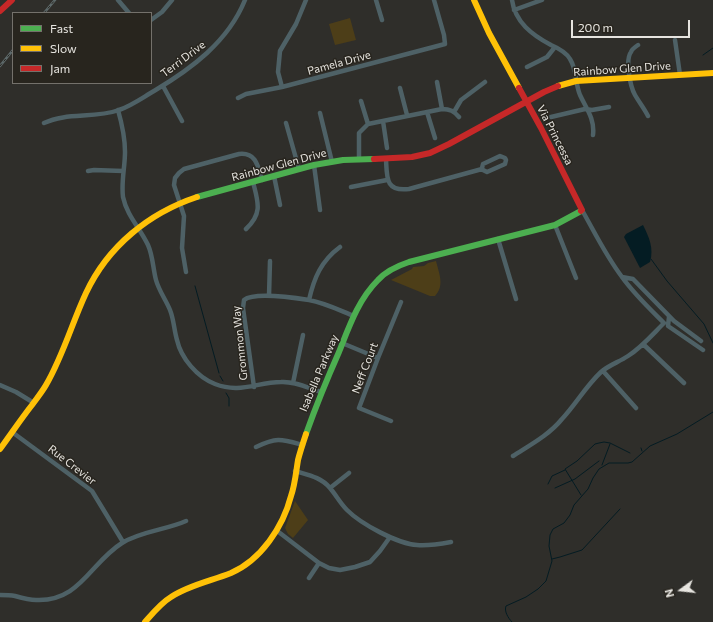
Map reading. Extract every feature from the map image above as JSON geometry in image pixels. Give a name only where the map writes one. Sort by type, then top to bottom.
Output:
[{"type":"street","points":[[0,11],[12,0]]},
{"type":"street","points":[[118,0],[128,12]]},
{"type":"street","name":"Terri Drive","points":[[44,123],[65,116],[95,115],[118,110],[163,86],[205,56],[220,40],[241,10],[245,0]]},
{"type":"street","points":[[282,87],[278,72],[280,51],[296,24],[306,0]]},
{"type":"street","points":[[376,0],[382,20]]},
{"type":"street","name":"Pamela Drive","points":[[238,98],[246,94],[282,87],[445,44],[444,35],[434,0]]},
{"type":"street","name":"Via Princessa","points":[[474,0],[488,31],[556,156],[566,181],[600,244],[622,277],[641,300],[664,323],[643,344]]},
{"type":"street","points":[[512,0],[514,10],[526,29],[533,35],[566,54],[570,59],[574,69],[579,94],[588,110],[594,127],[593,135]]},
{"type":"street","points":[[514,10],[542,0]]},
{"type":"street","points":[[152,19],[162,12],[170,1]]},
{"type":"street","name":"Rainbow Glen Drive","points":[[675,40],[680,75]]},
{"type":"street","points":[[638,45],[630,52],[628,58],[629,78],[634,94],[648,116]]},
{"type":"street","points":[[527,67],[547,57],[555,47]]},
{"type":"street","name":"Rainbow Glen Drive","points":[[0,449],[46,385],[86,293],[97,272],[116,246],[138,228],[166,210],[180,203],[314,165],[332,162],[412,157],[435,150],[526,101],[555,87],[576,81],[713,73]]},
{"type":"street","points":[[437,82],[442,109]]},
{"type":"street","points":[[454,112],[461,100],[485,82]]},
{"type":"street","points":[[163,86],[182,121]]},
{"type":"street","points":[[400,88],[407,115]]},
{"type":"street","points":[[361,101],[368,124]]},
{"type":"street","points":[[551,117],[585,109],[592,110],[609,107]]},
{"type":"street","points":[[359,160],[359,133],[368,124],[442,109],[449,109],[459,117]]},
{"type":"street","points":[[118,110],[125,139],[123,171],[125,204],[129,214],[148,246],[152,257],[158,287],[170,309],[177,341],[185,358],[204,378],[215,384],[241,388],[280,382],[294,383],[321,392]]},
{"type":"street","points":[[427,112],[435,138]]},
{"type":"street","points":[[320,113],[332,162]]},
{"type":"street","points":[[383,121],[387,148]]},
{"type":"street","points":[[286,123],[298,170]]},
{"type":"street","points":[[186,272],[182,248],[184,220],[174,185],[175,178],[179,173],[184,169],[245,153],[250,155],[255,160],[262,180]]},
{"type":"street","points":[[386,159],[387,180],[394,189],[400,190],[409,189],[482,169],[487,172],[506,163],[506,159],[503,156],[500,156],[483,164],[482,169]]},
{"type":"street","points":[[314,165],[320,210]]},
{"type":"street","points":[[88,171],[123,171]]},
{"type":"street","points":[[274,176],[280,204]]},
{"type":"street","points":[[351,187],[387,180]]},
{"type":"street","points":[[246,229],[253,223],[258,207],[253,182]]},
{"type":"street","name":"Isabella Parkway","points":[[145,622],[164,602],[176,594],[231,573],[245,565],[258,553],[276,530],[289,503],[302,445],[321,392],[354,316],[363,298],[376,281],[398,266],[422,258],[554,225],[582,210]]},
{"type":"street","points":[[554,225],[576,278]]},
{"type":"street","points":[[498,239],[516,299]]},
{"type":"street","points":[[309,300],[313,284],[320,268],[330,254],[340,247]]},
{"type":"street","points":[[269,296],[270,261]]},
{"type":"street","points":[[622,277],[636,281],[669,317],[701,341]]},
{"type":"street","name":"Grommon Way","points":[[254,387],[243,303],[244,300],[247,298],[269,296],[309,300],[354,316]]},
{"type":"street","name":"Neff Court","points":[[391,421],[359,408],[401,302]]},
{"type":"street","points":[[669,317],[668,326],[703,350]]},
{"type":"street","points":[[294,383],[303,335]]},
{"type":"street","points":[[342,343],[378,358]]},
{"type":"street","points":[[513,456],[546,434],[561,420],[587,386],[603,370],[627,356],[643,344],[684,384]]},
{"type":"street","points":[[603,370],[636,408]]},
{"type":"street","points":[[0,385],[16,392],[34,403]]},
{"type":"street","name":"Rue Crevier","points":[[12,432],[92,491],[123,542]]},
{"type":"street","points":[[256,447],[281,439],[302,445]]},
{"type":"street","points":[[295,471],[315,476],[330,488],[347,511],[390,537],[417,545],[451,542]]},
{"type":"street","points":[[330,488],[350,473]]},
{"type":"street","points":[[0,595],[13,596],[35,601],[49,600],[63,595],[74,590],[108,554],[123,542],[186,521]]},
{"type":"street","points":[[276,530],[319,563],[329,568],[340,570],[370,562],[380,552],[390,537]]},
{"type":"street","points":[[309,578],[319,563]]},
{"type":"shaded area","points":[[350,18],[356,40],[335,45],[329,24]]},
{"type":"shaded area","points":[[436,261],[441,284],[435,296],[430,296],[391,280],[412,269],[413,267],[424,266],[428,263]]},
{"type":"shaded area","points":[[295,501],[308,520],[293,538],[288,534],[285,528]]},
{"type":"water","points":[[643,225],[649,238],[651,257],[650,262],[640,268],[624,237],[626,234]]},
{"type":"waterway","points":[[703,55],[713,48]]},
{"type":"waterway","points":[[651,259],[667,281],[704,324],[713,343]]},
{"type":"waterway","points":[[195,286],[219,373]]},
{"type":"waterway","points":[[220,376],[223,381]]},
{"type":"waterway","points":[[226,393],[229,398],[229,406]]},
{"type":"waterway","points":[[512,622],[507,614],[506,606],[526,597],[538,589],[546,581],[552,561],[549,546],[550,535],[553,529],[564,523],[570,515],[574,505],[588,489],[599,469],[609,463],[632,462],[650,446],[677,434],[713,412]]},
{"type":"waterway","points":[[581,495],[565,469],[577,461],[595,444],[599,443],[610,443],[630,453]]},
{"type":"waterway","points":[[602,465],[610,444]]},
{"type":"waterway","points":[[555,488],[575,479],[599,461]]},
{"type":"waterway","points":[[548,484],[552,476],[565,470]]},
{"type":"waterway","points":[[552,559],[582,550],[620,509]]},
{"type":"railway","points":[[45,12],[55,0]]},
{"type":"railway","points":[[0,66],[12,51]]},
{"type":"traffic: fast","points":[[197,197],[314,165],[343,160],[374,159]]},
{"type":"traffic: fast","points":[[306,434],[355,314],[371,288],[388,271],[409,262],[555,225],[581,211]]},
{"type":"traffic: slow","points":[[474,0],[489,33],[519,88]]},
{"type":"traffic: slow","points":[[558,86],[576,81],[713,73]]},
{"type":"traffic: slow","points":[[0,449],[46,385],[57,363],[86,293],[106,260],[132,233],[147,222],[162,212],[197,197]]},
{"type":"traffic: slow","points":[[145,622],[167,599],[193,586],[231,573],[252,560],[261,551],[276,531],[287,508],[294,487],[298,460],[306,434]]},
{"type":"traffic: jam","points":[[0,11],[12,0]]},
{"type":"traffic: jam","points":[[374,159],[412,157],[430,153],[558,86]]},
{"type":"traffic: jam","points":[[519,88],[541,128],[582,210],[581,211]]}]
